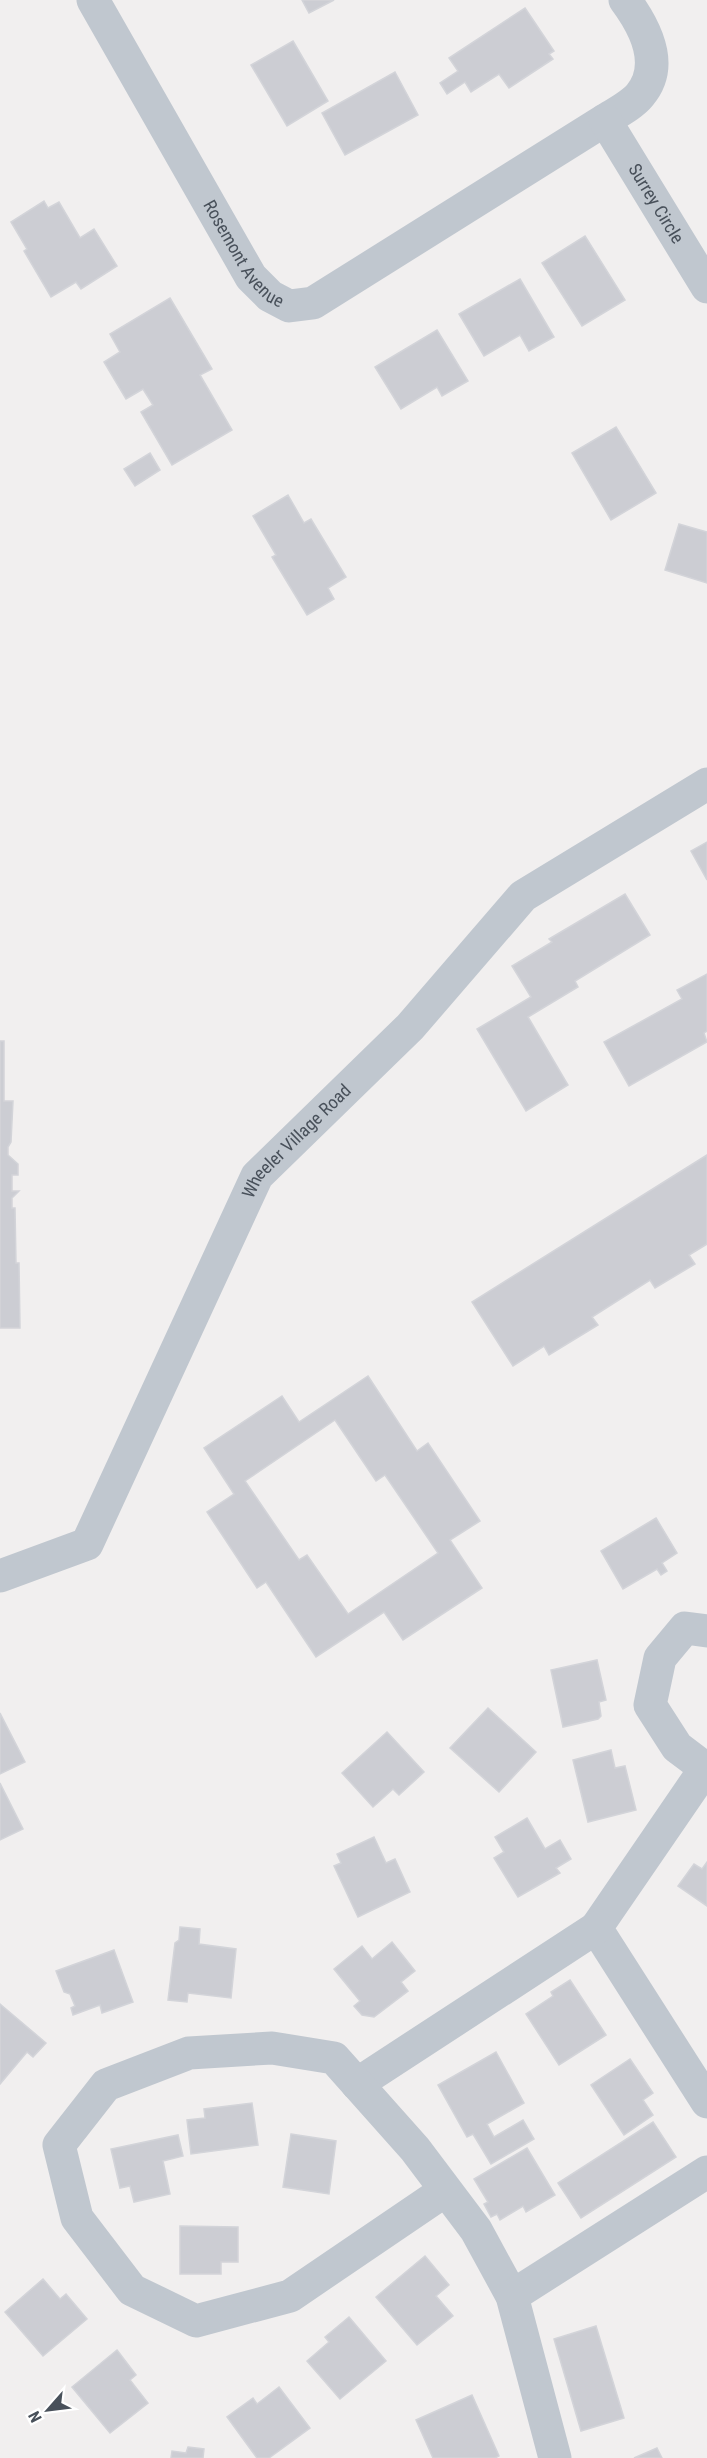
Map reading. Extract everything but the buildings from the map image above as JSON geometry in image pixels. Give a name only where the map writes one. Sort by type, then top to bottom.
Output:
[{"type":"street","name":"Rosemont Avenue","points":[[93,0],[251,277],[270,296],[289,306],[313,303],[640,96],[651,77],[652,54],[646,35],[626,0]]},
{"type":"street","name":"Surrey Circle","points":[[605,120],[707,287]]},
{"type":"street","name":"Wheeler Village Road","points":[[0,1576],[87,1544],[257,1176],[410,1027],[523,896],[707,784]]},
{"type":"street","points":[[357,2084],[596,1928],[706,1767],[677,1747],[650,1706],[660,1658],[685,1628],[707,1631]]},
{"type":"street","points":[[596,1928],[707,2102]]},
{"type":"street","points":[[446,2190],[290,2296],[196,2321],[132,2290],[77,2218],[59,2145],[106,2085],[189,2053],[272,2048],[334,2058],[415,2149],[446,2190],[476,2230],[512,2296],[555,2458]]},
{"type":"street","points":[[512,2296],[707,2172]]}]
